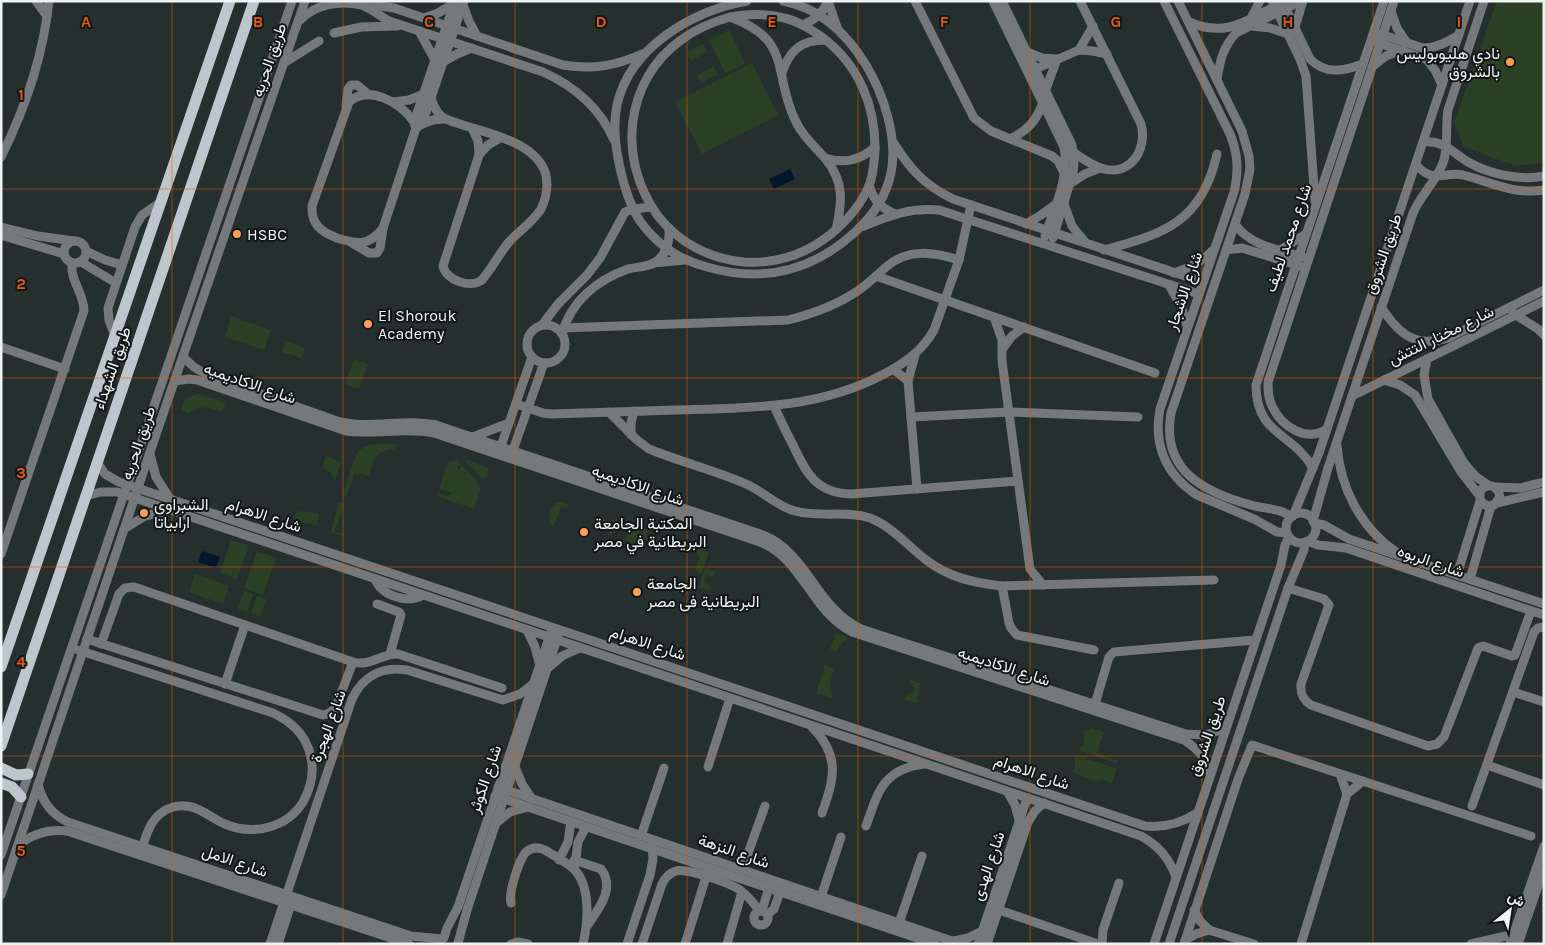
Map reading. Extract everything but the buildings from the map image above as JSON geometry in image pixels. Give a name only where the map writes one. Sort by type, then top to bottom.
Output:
[{"type":"main road","name":"طريق الشهداء","points":[[1,667],[230,1]]},
{"type":"main road","name":"طريق الشهداء","points":[[1,746],[254,1]]},
{"type":"main road","points":[[1,768],[16,775],[28,774]]},
{"type":"main road","points":[[1,783],[12,787],[20,797]]},
{"type":"street","points":[[36,1],[48,16]]},
{"type":"street","points":[[1,157],[18,122],[33,84],[48,16],[49,1]]},
{"type":"street","name":"طريق الحريه","points":[[1,855],[122,494],[292,1]]},
{"type":"street","name":"طريق الحريه","points":[[1,893],[305,1]]},
{"type":"street","points":[[357,1],[372,6],[388,6],[563,65],[588,68],[615,65],[647,52]]},
{"type":"street","points":[[393,1],[404,11]]},
{"type":"street","points":[[747,1],[728,5],[698,16],[676,28],[647,52],[631,71],[620,93],[615,117],[616,144],[622,179],[633,209],[648,231],[667,249],[687,260],[716,270],[750,274],[804,266],[819,259],[848,239],[861,227],[879,204],[888,184],[892,162],[891,140],[883,105],[870,72],[861,57],[838,30],[819,15],[800,6],[783,1]]},
{"type":"street","points":[[778,1],[784,18]]},
{"type":"street","points":[[802,25],[812,21],[819,15],[828,1]]},
{"type":"street","points":[[828,1],[838,30]]},
{"type":"street","points":[[915,1],[974,118],[985,127],[1052,156],[1058,161],[1065,175]]},
{"type":"street","points":[[993,1],[1032,70],[1046,89],[1069,137],[1073,152],[1074,163],[1071,183],[1060,204],[1046,244]]},
{"type":"street","points":[[1002,1],[1027,52],[1043,102],[1064,147],[1066,156],[1065,175],[1060,204],[1072,226],[1087,244]]},
{"type":"street","points":[[1073,152],[1100,168],[1108,170],[1125,167],[1138,156],[1144,140],[1141,124],[1080,1]]},
{"type":"street","name":"شارع الاشجار","points":[[1164,1],[1234,145],[1238,169],[1234,192],[1177,357],[1158,419],[1160,449],[1168,467],[1180,483],[1197,495],[1254,519],[1277,532],[1288,535]]},
{"type":"street","name":"شارع الاشجار","points":[[1178,1],[1234,114],[1246,143],[1250,169],[1249,181],[1171,413],[1169,425],[1172,448],[1183,470],[1200,485],[1251,505],[1284,512],[1292,516]]},
{"type":"street","points":[[1251,22],[1260,1]]},
{"type":"street","points":[[1217,79],[1225,46],[1236,33],[1280,5],[1302,1],[1291,31]]},
{"type":"street","name":"شارع محمد لطيف","points":[[1377,37],[1391,11],[1394,1]]},
{"type":"street","name":"طريق الشروق","points":[[1292,516],[1313,468],[1327,429],[1470,1]]},
{"type":"street","name":"طريق الشروق","points":[[1314,522],[1336,441],[1413,213],[1444,162],[1447,146],[1448,110],[1484,1]]},
{"type":"street","points":[[298,22],[313,9],[332,2],[361,5],[384,18],[404,26],[552,76],[575,90],[598,113],[616,144]]},
{"type":"street","name":"شارع محمد لطيف","points":[[1327,429],[1320,433],[1301,433],[1283,422],[1271,404],[1268,382],[1377,37],[1382,2]]},
{"type":"street","points":[[424,18],[459,3]]},
{"type":"street","points":[[417,125],[405,111],[393,102],[368,94],[354,97],[345,108],[312,206],[313,220],[322,231],[352,243],[369,253],[377,253],[380,248],[383,228],[459,3]]},
{"type":"street","points":[[459,3],[477,36]]},
{"type":"street","points":[[1280,5],[1306,76],[1316,204]]},
{"type":"street","points":[[1391,11],[1405,46],[1426,59],[1435,70],[1442,85]]},
{"type":"street","points":[[748,14],[784,18],[802,25],[825,40],[844,58],[863,87],[873,120],[875,147],[873,171],[869,185],[855,210],[836,230],[811,248],[782,259],[753,262],[736,261],[708,254],[688,243],[670,230],[652,207],[640,183],[632,151],[634,111],[645,82],[666,53],[680,40],[696,30],[712,22],[730,17],[748,14]]},
{"type":"street","points":[[730,17],[748,24],[763,35],[778,58],[786,98],[797,124],[836,175],[841,196],[836,230]]},
{"type":"street","points":[[1189,22],[1200,27],[1216,30],[1251,22],[1270,28],[1291,31],[1310,59],[1322,69],[1337,70],[1368,65],[1405,46]]},
{"type":"street","points":[[334,34],[361,27],[404,26]]},
{"type":"street","points":[[1079,50],[1093,26]]},
{"type":"street","points":[[418,30],[439,61]]},
{"type":"street","points":[[1377,37],[1405,46],[1431,48],[1438,47],[1459,35]]},
{"type":"street","points":[[280,36],[292,39]]},
{"type":"street","points":[[782,73],[786,62],[795,49],[808,41],[825,40]]},
{"type":"street","points":[[284,63],[319,41]]},
{"type":"street","points":[[439,61],[472,48]]},
{"type":"street","points":[[1032,70],[1079,50],[1107,54]]},
{"type":"street","points":[[1027,52],[1042,58],[1057,59]]},
{"type":"street","points":[[1046,89],[1057,59]]},
{"type":"street","points":[[615,65],[631,71],[645,82]]},
{"type":"street","name":"شارع محمد لطيف","points":[[1313,468],[1300,450],[1264,420],[1256,397],[1256,385],[1316,204],[1368,65]]},
{"type":"street","points":[[393,102],[427,96]]},
{"type":"street","points":[[427,96],[435,110],[444,119]]},
{"type":"street","points":[[1012,138],[1028,128],[1040,112],[1043,102]]},
{"type":"street","points":[[598,113],[615,117],[634,111]]},
{"type":"street","points":[[1222,120],[1234,114]]},
{"type":"street","points":[[417,125],[432,120],[444,119],[472,128],[522,146],[535,156],[543,168],[547,181],[547,191],[540,210],[509,242],[482,280],[475,284],[450,277],[442,266],[479,155],[478,141],[472,128]]},
{"type":"street","points":[[479,155],[500,138]]},
{"type":"street","points":[[891,140],[914,173],[932,188],[953,200],[1203,282]]},
{"type":"street","points":[[1423,142],[1433,142],[1447,146],[1474,165],[1501,174],[1518,178],[1544,176]]},
{"type":"street","points":[[824,158],[851,161],[868,154],[875,147]]},
{"type":"street","points":[[1104,250],[1150,237],[1163,231],[1185,215],[1199,199],[1210,181],[1217,154]]},
{"type":"street","points":[[873,171],[885,163],[906,164]]},
{"type":"street","points":[[1416,165],[1423,172],[1436,176],[1462,175],[1514,191],[1535,192],[1544,190]]},
{"type":"street","points":[[1071,183],[1085,174],[1100,168]]},
{"type":"street","points":[[869,185],[879,204],[894,214]]},
{"type":"street","points":[[115,336],[108,312],[122,265],[140,218],[145,212],[161,202]]},
{"type":"street","points":[[1026,224],[1060,204]]},
{"type":"street","points":[[516,404],[551,414],[774,406],[808,401],[862,385],[915,355],[934,330],[959,260],[971,205]]},
{"type":"street","points":[[652,207],[625,212],[609,245],[591,270],[558,304],[542,325],[531,332],[527,345],[532,357],[544,363],[554,361],[562,354],[565,344],[563,331],[576,304],[584,294],[596,285],[624,271],[653,264],[687,260]]},
{"type":"street","points":[[861,227],[894,214],[911,210],[928,209],[950,212],[1199,294]]},
{"type":"street","points":[[1235,224],[1249,239],[1280,250],[1297,260]]},
{"type":"street","points":[[1,227],[38,236],[82,243],[86,251],[105,260],[122,265]]},
{"type":"street","points":[[352,243],[373,239],[383,228]]},
{"type":"street","points":[[653,264],[667,249],[670,230]]},
{"type":"street","points":[[1280,250],[1306,234]]},
{"type":"street","points":[[1,235],[64,254]]},
{"type":"street","points":[[74,241],[66,245],[64,254],[68,261],[76,262],[116,283]]},
{"type":"street","points":[[1226,250],[1242,248],[1307,263]]},
{"type":"street","points":[[1174,273],[1206,258],[1214,249]]},
{"type":"street","points":[[1,554],[84,311],[82,295],[72,276],[76,262],[86,255],[86,251]]},
{"type":"street","points":[[542,325],[563,331],[788,320],[839,302],[876,276],[894,260],[916,253],[940,254],[959,260]]},
{"type":"street","points":[[876,276],[1155,373]]},
{"type":"street","points":[[196,284],[207,288]]},
{"type":"street","points":[[1169,285],[1181,306],[1187,328]]},
{"type":"street","name":"شارع مختار التتش","points":[[1352,396],[1427,359],[1510,306],[1544,290]]},
{"type":"street","name":"شارع مختار التتش","points":[[1382,307],[1398,329],[1416,340],[1438,341],[1456,339],[1544,301]]},
{"type":"street","points":[[1510,306],[1515,315],[1538,329],[1544,335]]},
{"type":"street","points":[[994,317],[1000,332],[1003,348],[1002,361],[1030,569],[1023,585]]},
{"type":"street","points":[[1003,348],[1012,336],[1024,327]]},
{"type":"street","points":[[1,346],[65,369]]},
{"type":"street","points":[[915,355],[908,381],[917,489]]},
{"type":"street","name":"شارع الاكاديميه","points":[[183,357],[207,375],[312,416],[336,428],[356,432],[436,424],[513,450],[558,470]]},
{"type":"street","points":[[501,446],[532,357]]},
{"type":"street","points":[[1177,357],[1189,361]]},
{"type":"street","points":[[1427,359],[1424,375],[1428,399],[1464,464],[1475,476],[1492,486],[1499,493],[1470,579]]},
{"type":"street","points":[[513,450],[544,363]]},
{"type":"street","points":[[893,369],[908,381]]},
{"type":"street","name":"شارع الاكاديميه","points":[[175,381],[197,380],[312,416]]},
{"type":"street","points":[[1383,380],[1400,384],[1415,395],[1461,472],[1483,504],[1494,504],[1544,492]]},
{"type":"street","points":[[774,406],[804,468],[820,486],[835,492],[843,494],[1018,482]]},
{"type":"street","points":[[609,412],[631,435],[643,445],[655,451],[747,484],[778,504],[793,511],[852,514],[872,518],[889,528],[926,560],[940,569],[970,581],[1002,586],[1214,580]]},
{"type":"street","points":[[631,435],[631,423],[634,412]]},
{"type":"street","points":[[911,417],[1009,412],[1138,417]]},
{"type":"street","points":[[473,437],[509,423]]},
{"type":"street","name":"شارع الاكاديميه","points":[[418,426],[698,517],[760,542],[774,549],[786,559],[822,609],[833,620],[852,632],[881,639],[1067,699],[1184,740],[1201,754],[1207,763],[1210,773]]},
{"type":"street","points":[[144,432],[156,436]]},
{"type":"street","points":[[1336,441],[1342,475],[1355,507],[1376,535],[1403,557]]},
{"type":"street","points":[[150,452],[156,477],[170,499]]},
{"type":"street","name":"شارع الاهرام","points":[[97,462],[105,474],[112,479],[186,505],[1144,826],[1156,827],[1178,824],[1197,813]]},
{"type":"street","points":[[1457,575],[1482,488],[1492,486],[1520,488],[1544,482]]},
{"type":"street","name":"شارع الاهرام","points":[[85,496],[101,492],[117,492],[1141,836],[1160,848],[1167,857],[1176,877]]},
{"type":"street","points":[[184,514],[186,505]]},
{"type":"street","points":[[193,518],[196,508]]},
{"type":"street","points":[[124,529],[146,516],[170,510]]},
{"type":"street","points":[[1304,514],[1314,522],[1314,535],[1307,541],[1296,542],[1288,535],[1286,524],[1292,516],[1304,514]]},
{"type":"street","name":"شارع الربوه","points":[[1314,522],[1324,526],[1348,543],[1544,615]]},
{"type":"street","name":"طريق الشروق","points":[[1154,944],[1281,565],[1288,535]]},
{"type":"street","name":"طريق الشروق","points":[[1169,944],[1288,588],[1307,541]]},
{"type":"street","name":"شارع الربوه","points":[[1307,541],[1318,545],[1348,543],[1403,557],[1539,600],[1544,604]]},
{"type":"street","points":[[1030,569],[1043,584]]},
{"type":"street","points":[[375,579],[384,592],[411,599],[423,595]]},
{"type":"street","points":[[1002,586],[1010,628],[1017,635],[1094,650]]},
{"type":"street","points":[[101,644],[119,594],[121,590],[129,587],[353,662],[366,663],[390,654],[402,655],[502,688]]},
{"type":"street","points":[[1288,588],[1324,600],[1329,605],[1301,684],[1302,696],[1306,702],[1428,746],[1437,744],[1444,737],[1478,648],[1483,646],[1512,656],[1515,655],[1531,611]]},
{"type":"street","points":[[1503,601],[1506,591]]},
{"type":"street","points":[[390,654],[401,616],[399,612],[403,598]]},
{"type":"street","points":[[377,604],[399,612]]},
{"type":"street","points":[[226,684],[245,625]]},
{"type":"street","points":[[1472,806],[1534,632],[1538,628],[1544,627]]},
{"type":"street","name":"شارع الكوثر","points":[[458,943],[496,824],[501,793],[514,767],[556,628]]},
{"type":"street","points":[[527,630],[543,667],[580,648]]},
{"type":"street","points":[[87,639],[318,714],[327,714],[335,709],[353,662]]},
{"type":"street","points":[[1095,704],[1109,657],[1114,652],[1255,640]]},
{"type":"street","points":[[71,648],[273,713],[292,724],[310,752],[312,763],[310,785],[301,805],[285,820],[264,829],[244,830],[225,824],[201,809],[191,806],[172,807],[156,818],[150,825],[140,855]]},
{"type":"street","name":"شارع الكوثر","points":[[441,940],[458,907],[501,793],[533,684],[543,667]]},
{"type":"street","name":"شارع الهجرة","points":[[289,900],[352,699],[362,682],[378,672],[397,668],[503,700],[520,694],[533,684]]},
{"type":"street","points":[[1513,692],[1544,702]]},
{"type":"street","points":[[708,768],[730,698]]},
{"type":"street","name":"شارع الاكاديميه","points":[[1067,699],[1095,704],[1196,736],[1211,734],[1226,728]]},
{"type":"street","points":[[810,725],[825,742],[832,761],[832,786],[822,813]]},
{"type":"street","points":[[42,732],[54,736]]},
{"type":"street","points":[[881,749],[884,738]]},
{"type":"street","points":[[1236,743],[1363,781],[1531,836]]},
{"type":"street","points":[[1184,942],[1250,748]]},
{"type":"street","points":[[898,771],[899,755]]},
{"type":"street","points":[[866,826],[880,788],[891,776],[907,767],[927,764]]},
{"type":"street","points":[[1487,765],[1544,785]]},
{"type":"street","points":[[496,824],[510,812],[530,803],[514,767]]},
{"type":"street","points":[[641,836],[664,768]]},
{"type":"street","points":[[1340,774],[1347,794]]},
{"type":"street","points":[[1300,944],[1347,794],[1363,781]]},
{"type":"street","name":"شارع الامل","points":[[38,784],[43,801],[61,819],[143,846],[409,944]]},
{"type":"street","points":[[1007,791],[1015,805],[1019,821]]},
{"type":"street","points":[[1204,792],[1218,797]]},
{"type":"street","name":"شارع النزهة","points":[[501,793],[652,839],[957,942]]},
{"type":"street","name":"شارع الهدى","points":[[978,944],[1027,798]]},
{"type":"street","name":"شارع النزهة","points":[[530,803],[586,827],[935,944]]},
{"type":"street","name":"شارع الهدى","points":[[987,944],[1028,822],[1044,803]]},
{"type":"street","points":[[742,870],[765,806]]},
{"type":"street","points":[[58,830],[58,824],[61,819]]},
{"type":"street","points":[[559,860],[568,842],[571,821]]},
{"type":"street","points":[[1141,836],[1144,826]]},
{"type":"street","points":[[583,944],[587,926],[587,903],[575,870],[574,860],[578,842],[586,827]]},
{"type":"street","name":"شارع الامل","points":[[17,847],[23,841],[40,832],[67,831],[140,855],[411,936],[441,940],[453,939],[458,943]]},
{"type":"street","points":[[821,897],[841,837]]},
{"type":"street","points":[[627,944],[650,875],[653,859],[652,839]]},
{"type":"street","points":[[1516,940],[1544,847]]},
{"type":"street","points":[[511,903],[511,890],[523,856],[530,849],[540,848],[575,870]]},
{"type":"street","points":[[899,923],[922,856]]},
{"type":"street","points":[[574,860],[601,869],[608,881],[601,906],[587,926]]},
{"type":"street","points":[[1516,940],[1544,869]]},
{"type":"street","points":[[642,944],[662,884],[667,876],[681,870],[733,886],[763,912]]},
{"type":"street","points":[[685,944],[706,877]]},
{"type":"street","points":[[1102,944],[1103,930],[1119,883]]},
{"type":"street","points":[[763,912],[769,888]]},
{"type":"street","points":[[727,944],[742,892]]},
{"type":"street","points":[[763,912],[774,909],[780,892]]},
{"type":"street","points":[[270,944],[289,900]]},
{"type":"street","points":[[278,944],[289,900]]},
{"type":"street","points":[[999,910],[1098,944]]},
{"type":"street","points":[[1194,910],[1200,921],[1209,930],[1254,944]]},
{"type":"street","points":[[1162,917],[1176,921]]},
{"type":"street","points":[[1184,942],[1196,934],[1209,930]]},
{"type":"street","points":[[957,942],[982,931]]},
{"type":"street","points":[[1472,944],[1516,940]]},
{"type":"street","points":[[511,944],[518,942],[528,944]]},
{"type":"green space","name":"نادي هليوبوليس بالشروق","points":[[1497,1],[1544,1],[1544,162],[1542,163],[1515,166],[1463,146],[1454,122]]},
{"type":"green space","points":[[729,30],[745,63],[725,73],[709,40]]},
{"type":"green space","points":[[703,44],[707,52],[691,61],[686,53]]},
{"type":"green space","points":[[752,63],[778,115],[702,154],[675,102]]},
{"type":"green space","points":[[713,66],[718,74],[701,83],[697,75]]},
{"type":"green space","points":[[231,316],[271,330],[264,350],[225,337]]},
{"type":"green space","points":[[285,341],[305,348],[301,358],[282,352]]},
{"type":"green space","points":[[354,359],[368,364],[359,389],[345,384]]},
{"type":"green space","points":[[198,394],[226,402],[222,411],[201,408],[190,414],[181,409],[185,399]]},
{"type":"green space","points":[[396,444],[395,449],[382,452],[376,457],[369,476],[360,473],[359,475],[355,474],[346,496],[342,495],[359,451],[368,445]]},
{"type":"green space","points":[[326,456],[336,460],[338,463],[341,462],[335,481],[331,473],[322,467]]},
{"type":"green space","points":[[456,459],[461,464],[457,466],[457,469],[460,469],[462,465],[477,481],[481,489],[474,509],[437,496],[438,492],[447,496],[451,494],[449,491],[439,489],[448,462]]},
{"type":"green space","points":[[467,460],[489,468],[487,477],[481,478],[465,461]]},
{"type":"green space","points":[[339,502],[344,504],[335,531],[345,534],[344,537],[331,532]]},
{"type":"green space","points":[[557,502],[568,504],[567,509],[561,507],[554,526],[550,525],[549,516],[551,509]]},
{"type":"green space","points":[[297,511],[317,513],[319,518],[316,526],[294,519]]},
{"type":"green space","points":[[598,517],[608,521],[618,519],[618,524],[611,535],[609,534],[611,527],[597,521],[596,525],[591,523]]},
{"type":"green space","points":[[633,525],[640,529],[645,528],[649,530],[643,548],[625,541],[629,527]]},
{"type":"green space","points":[[231,540],[249,545],[237,579],[220,573]]},
{"type":"green space","points":[[697,545],[705,548],[709,553],[701,574],[695,571],[700,556],[697,555]]},
{"type":"green space","points":[[257,551],[276,558],[263,595],[244,588]]},
{"type":"green space","points":[[705,568],[716,572],[714,577],[706,575],[704,582],[711,585],[709,591],[699,588]]},
{"type":"green space","points":[[195,574],[229,586],[223,604],[189,592]]},
{"type":"green space","points":[[244,591],[253,594],[247,612],[238,609]]},
{"type":"green space","points":[[257,596],[266,599],[260,617],[251,613]]},
{"type":"green space","points":[[836,633],[848,638],[836,652],[830,649]]},
{"type":"green space","points":[[825,665],[834,669],[830,683],[833,699],[816,693]]},
{"type":"green space","points":[[911,680],[921,684],[917,703],[904,700],[906,694],[909,696],[910,693],[913,694],[915,688],[910,683]]},
{"type":"green space","points":[[1092,728],[1104,732],[1098,750],[1100,754],[1117,761],[1118,764],[1080,751],[1080,747],[1083,745],[1085,730]]},
{"type":"green space","points":[[1075,755],[1085,756],[1085,758],[1117,769],[1112,783],[1103,779],[1096,782],[1072,772],[1075,767]]},
{"type":"water","points":[[790,169],[795,179],[774,189],[769,179]]},
{"type":"water","points":[[202,551],[220,557],[216,568],[198,562]]},
{"type":"place","name":"نادي هليوبوليس بالشروق","points":[[1510,62]]},
{"type":"place","name":"HSBC","points":[[237,234]]},
{"type":"place","name":"El Shorouk Academy","points":[[368,324]]},
{"type":"place","name":"الشبراوى ارابياتا","points":[[144,513]]},
{"type":"place","name":"المكتبة الجامعة البريطانية في مصر","points":[[584,532]]},
{"type":"place","name":"الجامعة البريطانية فى مصر","points":[[637,592]]}]
